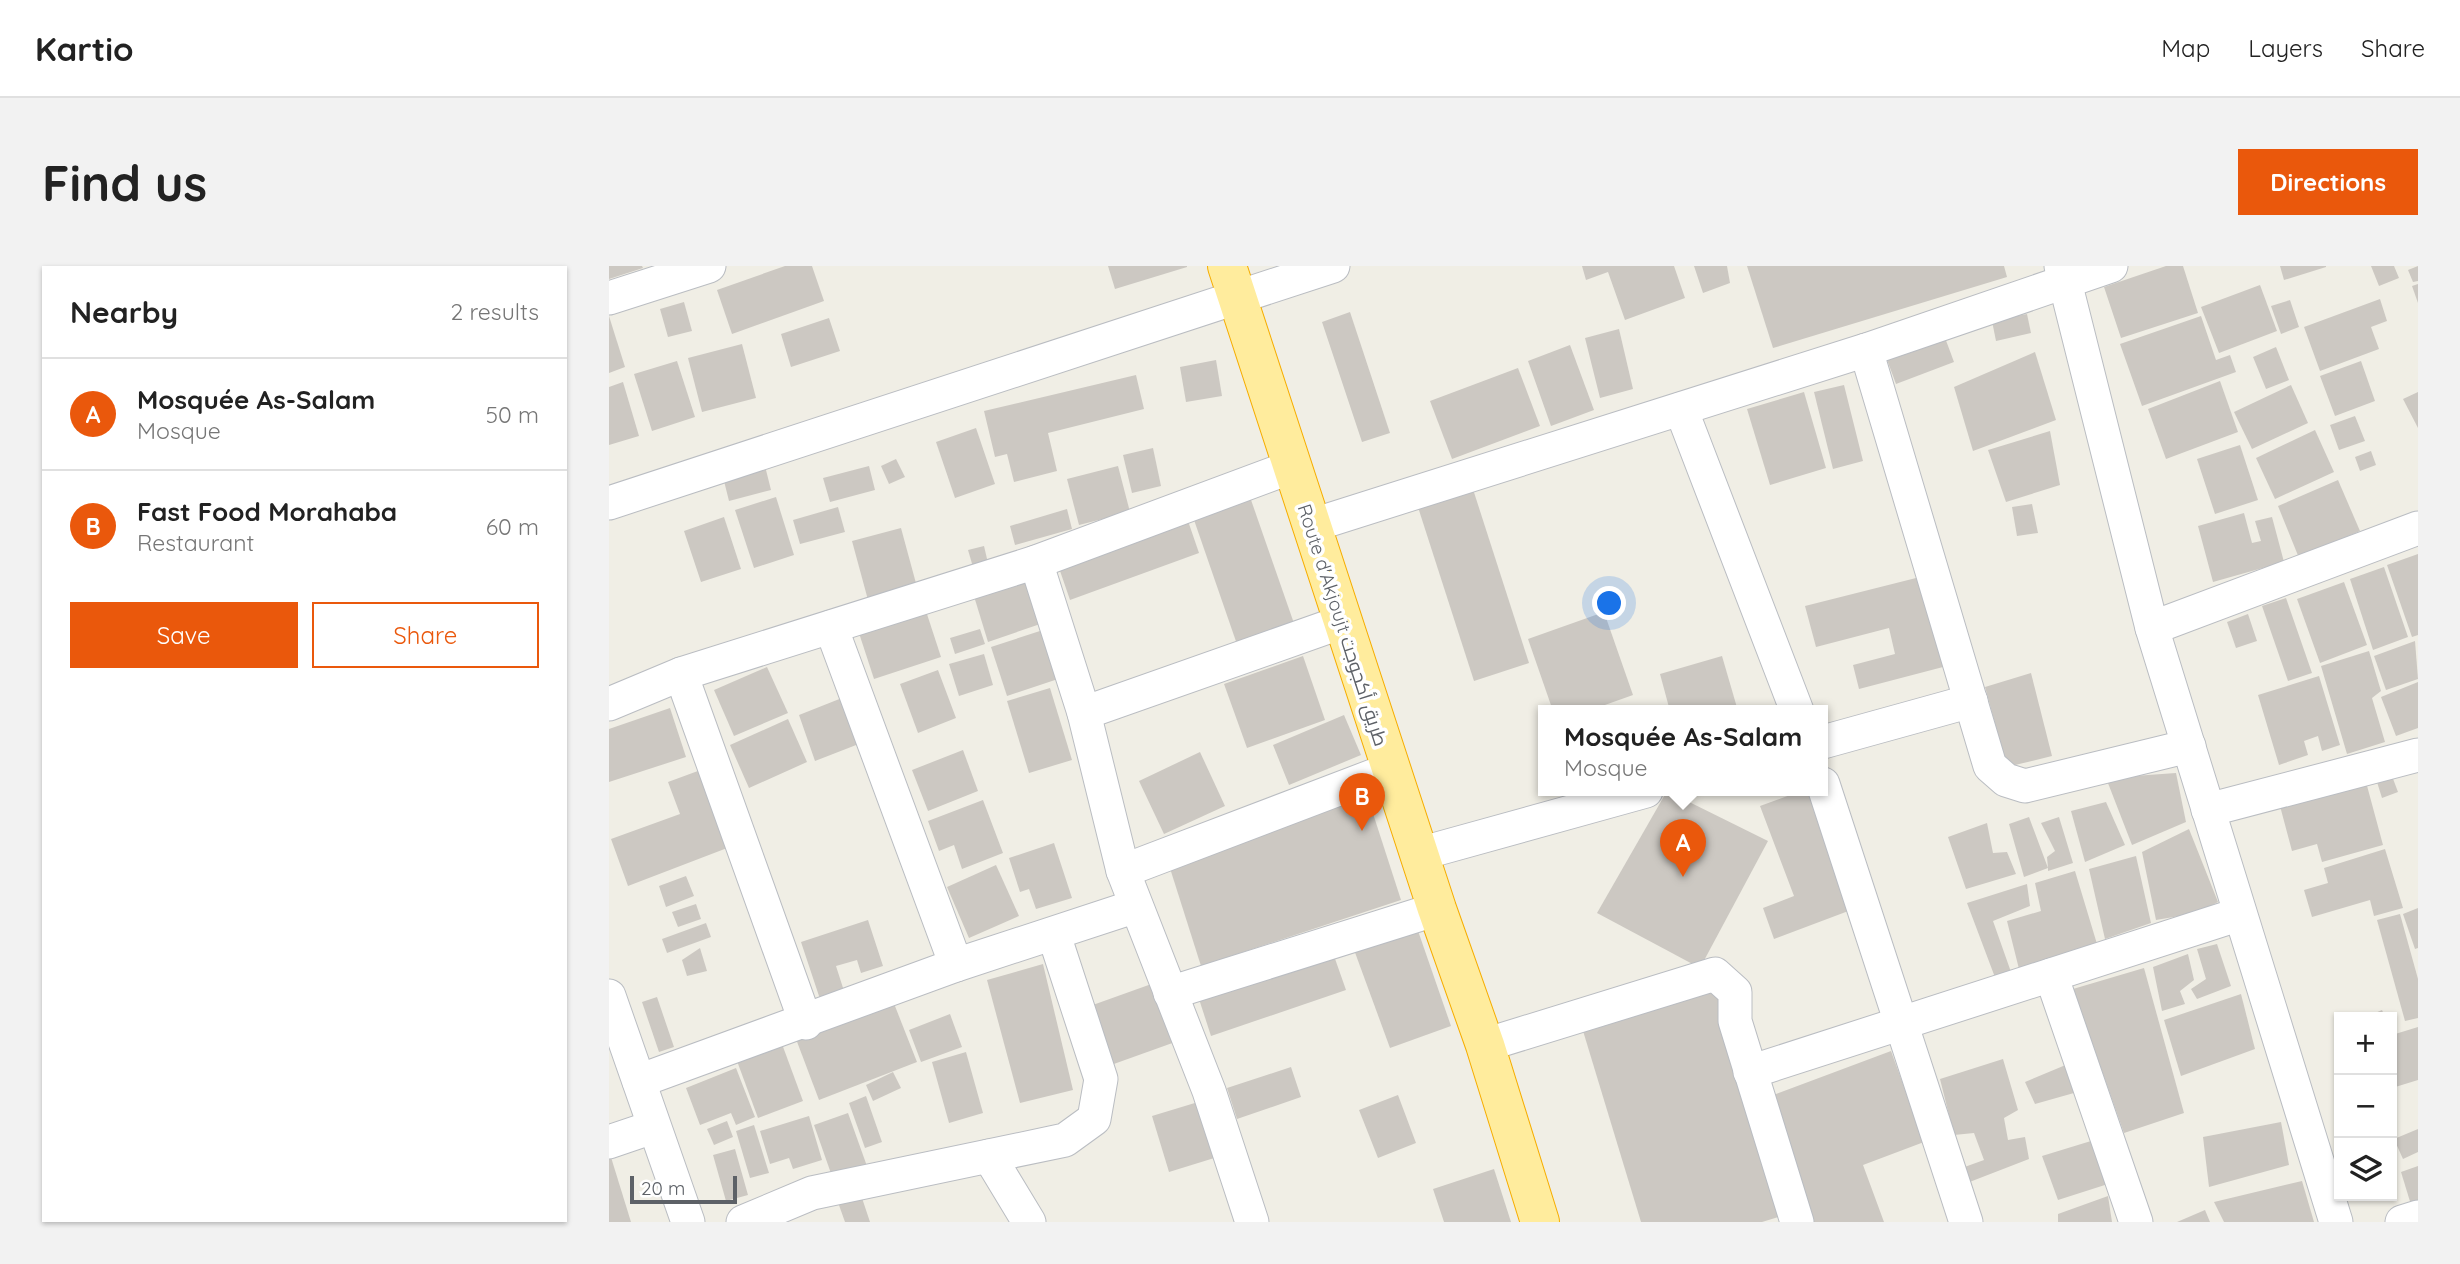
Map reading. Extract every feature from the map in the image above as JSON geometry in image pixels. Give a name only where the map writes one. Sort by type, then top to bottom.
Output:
[{"type":"highway","name":"Route d'Akjoujt طريق أكجوجت","points":[[1232,281],[1310,526],[1485,1045],[1540,1222]]},
{"type":"street","points":[[609,299],[709,266]]},
{"type":"street","points":[[609,503],[1232,281],[1333,266]]},
{"type":"street","points":[[1310,526],[1866,350],[2063,273],[2111,266]]},
{"type":"street","points":[[2063,273],[2152,628],[2336,1222]]},
{"type":"street","points":[[1866,350],[1990,766],[2005,780],[2025,786],[2189,746]]},
{"type":"street","points":[[1681,409],[1795,705]]},
{"type":"street","points":[[609,704],[681,674],[1035,562],[1291,467]]},
{"type":"street","points":[[2152,628],[2418,528]]},
{"type":"street","points":[[1035,562],[1084,713],[1123,871],[1209,1091],[1252,1222]]},
{"type":"street","points":[[1084,713],[1342,622]]},
{"type":"street","points":[[831,627],[955,965]]},
{"type":"street","points":[[681,674],[806,1023]]},
{"type":"street","points":[[1828,741],[1971,701]]},
{"type":"street","points":[[2208,810],[2418,755]]},
{"type":"street","points":[[1123,871],[1391,769]]},
{"type":"street","points":[[1419,854],[1628,796]]},
{"type":"street","points":[[1827,796],[1899,1024],[1966,1222]]},
{"type":"street","points":[[639,1081],[806,1023],[955,965],[1054,935],[1136,906]]},
{"type":"street","points":[[1170,993],[1437,909]]},
{"type":"street","points":[[1750,1072],[2240,914]]},
{"type":"street","points":[[743,1222],[812,1193],[1065,1140],[1094,1119],[1101,1079],[1054,935]]},
{"type":"street","points":[[1485,1045],[1715,974],[1735,992],[1735,1021],[1797,1222]]},
{"type":"street","points":[[2052,975],[2136,1222]]},
{"type":"street","points":[[609,996],[688,1222]]},
{"type":"street","points":[[609,1142],[653,1127]]},
{"type":"street","points":[[989,1156],[1029,1222]]},
{"type":"street","points":[[2402,1222],[2418,1217]]},
{"type":"building","points":[[609,266],[642,266],[643,268],[609,279]]},
{"type":"building","points":[[785,266],[812,266],[824,301],[732,334],[717,290]]},
{"type":"building","points":[[1108,266],[1187,266],[1187,267],[1115,289]]},
{"type":"building","points":[[1582,266],[1674,266],[1685,298],[1625,320],[1608,272],[1586,280]]},
{"type":"building","points":[[1694,266],[1727,266],[1730,283],[1703,293]]},
{"type":"building","points":[[1747,266],[2004,266],[2007,277],[1773,348]]},
{"type":"building","points":[[2166,266],[2183,266],[2198,313],[2121,338],[2104,287]]},
{"type":"building","points":[[2280,266],[2326,266],[2326,267],[2284,280]]},
{"type":"building","points":[[2371,266],[2394,266],[2399,278],[2379,286]]},
{"type":"building","points":[[2418,266],[2418,281],[2413,282],[2408,270]]},
{"type":"building","points":[[2418,284],[2418,303],[2412,286]]},
{"type":"building","points":[[2260,285],[2277,331],[2219,353],[2201,307]]},
{"type":"building","points":[[2380,299],[2387,321],[2371,327],[2379,349],[2320,371],[2304,327]]},
{"type":"building","points":[[2290,300],[2299,327],[2281,334],[2271,306]]},
{"type":"building","points":[[684,302],[692,331],[668,337],[660,309]]},
{"type":"building","points":[[1350,312],[1390,433],[1362,442],[1322,322]]},
{"type":"building","points":[[2027,314],[2031,333],[1996,341],[1992,321]]},
{"type":"building","points":[[609,316],[625,367],[609,373]]},
{"type":"building","points":[[2201,316],[2216,360],[2230,355],[2236,372],[2142,406],[2120,344]]},
{"type":"building","points":[[829,318],[840,351],[791,367],[781,334]]},
{"type":"building","points":[[1619,329],[1633,389],[1600,398],[1585,338]]},
{"type":"building","points":[[1944,335],[1954,362],[1896,384],[1886,357]]},
{"type":"building","points":[[742,344],[756,398],[702,412],[688,358]]},
{"type":"building","points":[[1570,345],[1594,410],[1551,426],[1528,361]]},
{"type":"building","points":[[2276,347],[2289,380],[2266,389],[2253,357]]},
{"type":"building","points":[[2035,352],[2056,420],[1973,451],[1954,387]]},
{"type":"building","points":[[1216,360],[1222,396],[1186,402],[1180,367]]},
{"type":"building","points":[[677,361],[695,417],[652,431],[634,374]]},
{"type":"building","points":[[2361,361],[2375,401],[2335,416],[2320,376]]},
{"type":"building","points":[[1518,368],[1540,426],[1452,459],[1430,401]]},
{"type":"building","points":[[1136,375],[1144,409],[1048,433],[1057,471],[1014,482],[1007,454],[995,457],[984,411]]},
{"type":"building","points":[[2220,381],[2238,432],[2166,459],[2148,409]]},
{"type":"building","points":[[623,382],[639,436],[609,445],[609,387]]},
{"type":"building","points":[[1844,385],[1863,461],[1833,469],[1814,392]]},
{"type":"building","points":[[2291,385],[2308,423],[2252,449],[2234,412]]},
{"type":"building","points":[[1804,392],[1826,468],[1770,485],[1747,409]]},
{"type":"building","points":[[2418,392],[2418,428],[2403,399]]},
{"type":"building","points":[[2355,416],[2365,441],[2339,450],[2330,425]]},
{"type":"building","points":[[976,428],[995,484],[955,498],[936,442]]},
{"type":"building","points":[[2315,430],[2334,472],[2275,499],[2256,458]]},
{"type":"building","points":[[2050,431],[2060,485],[2006,502],[1988,450]]},
{"type":"building","points":[[2240,445],[2258,500],[2215,514],[2197,459]]},
{"type":"building","points":[[1153,448],[1161,486],[1132,493],[1123,455]]},
{"type":"building","points":[[2371,451],[2376,465],[2360,471],[2355,457]]},
{"type":"building","points":[[896,459],[905,477],[889,484],[881,466]]},
{"type":"building","points":[[765,466],[771,490],[729,501],[723,477]]},
{"type":"building","points":[[869,466],[875,490],[830,502],[823,478]]},
{"type":"building","points":[[1118,466],[1130,512],[1079,525],[1067,479]]},
{"type":"building","points":[[2338,480],[2360,531],[2299,558],[2278,506]]},
{"type":"building","points":[[1471,483],[1529,663],[1474,681],[1416,501]]},
{"type":"building","points":[[776,497],[794,555],[754,568],[735,510]]},
{"type":"building","points":[[1250,497],[1297,632],[1240,653],[1193,517]]},
{"type":"building","points":[[2032,504],[2038,533],[2017,536],[2012,507]]},
{"type":"building","points":[[838,507],[845,532],[800,544],[793,520]]},
{"type":"building","points":[[1067,509],[1072,529],[1015,545],[1010,526]]},
{"type":"building","points":[[2244,513],[2252,543],[2261,541],[2255,521],[2272,517],[2284,562],[2213,582],[2198,526]]},
{"type":"building","points":[[724,517],[741,569],[701,582],[684,531]]},
{"type":"building","points":[[1187,518],[1199,553],[1070,600],[1058,565]]},
{"type":"building","points":[[901,528],[917,587],[868,600],[852,541]]},
{"type":"building","points":[[984,546],[988,563],[973,567],[968,550]]},
{"type":"building","points":[[2418,554],[2418,635],[2412,637],[2387,565]]},
{"type":"building","points":[[2384,567],[2408,637],[2373,650],[2350,579]]},
{"type":"building","points":[[1030,574],[1046,622],[988,642],[973,593]]},
{"type":"building","points":[[1920,577],[1943,667],[1859,689],[1853,665],[1895,654],[1889,628],[1816,647],[1805,606]]},
{"type":"building","points":[[2344,582],[2367,645],[2320,663],[2297,599]]},
{"type":"building","points":[[2286,598],[2312,673],[2288,681],[2262,606]]},
{"type":"building","points":[[925,608],[941,657],[874,679],[858,630]]},
{"type":"building","points":[[1604,612],[1633,695],[1605,705],[1551,705],[1528,639]]},
{"type":"building","points":[[2248,614],[2257,641],[2236,648],[2227,622]]},
{"type":"building","points":[[980,629],[985,644],[955,654],[950,638]]},
{"type":"building","points":[[1043,630],[1058,679],[1007,696],[991,647]]},
{"type":"building","points":[[2415,641],[2418,679],[2386,690],[2374,656]]},
{"type":"building","points":[[2369,651],[2381,691],[2372,698],[2385,742],[2347,754],[2321,666]]},
{"type":"building","points":[[984,654],[993,685],[959,696],[949,664]]},
{"type":"building","points":[[1303,656],[1325,720],[1247,748],[1224,684]]},
{"type":"building","points":[[1722,656],[1736,705],[1668,705],[1660,674]]},
{"type":"building","points":[[767,667],[788,713],[734,736],[714,690]]},
{"type":"building","points":[[938,670],[956,718],[918,733],[900,684]]},
{"type":"building","points":[[2031,673],[2052,756],[2007,767],[1985,687]]},
{"type":"building","points":[[2319,676],[2340,745],[2322,751],[2318,736],[2304,741],[2308,755],[2279,765],[2258,695]]},
{"type":"building","points":[[2418,682],[2418,728],[2396,736],[2381,697]]},
{"type":"building","points":[[1050,688],[1072,760],[1029,773],[1007,701]]},
{"type":"building","points":[[852,694],[869,740],[815,761],[799,715]]},
{"type":"building","points":[[670,708],[686,757],[609,782],[609,729]]},
{"type":"building","points":[[1344,715],[1361,755],[1289,785],[1273,745]]},
{"type":"building","points":[[788,719],[807,762],[749,788],[730,745]]},
{"type":"building","points":[[963,750],[978,791],[928,811],[912,770]]},
{"type":"building","points":[[1200,752],[1225,806],[1164,834],[1139,781]]},
{"type":"building","points":[[706,768],[735,845],[628,886],[611,839],[680,814],[668,782]]},
{"type":"building","points":[[2176,773],[2186,822],[2132,845],[2106,778]]},
{"type":"building","points":[[2392,776],[2398,792],[2382,798],[2377,782]]},
{"type":"building","points":[[2366,782],[2383,845],[2322,862],[2317,844],[2292,851],[2280,806]]},
{"type":"building","points":[[1367,795],[1401,900],[1201,966],[1168,862]]},
{"type":"building","points":[[1664,796],[1677,796],[1768,841],[1700,968],[1597,913]]},
{"type":"building","points":[[1787,796],[1819,796],[1859,907],[1774,939],[1763,908],[1794,896],[1760,806]]},
{"type":"building","points":[[983,800],[1003,853],[962,869],[954,845],[939,851],[928,821]]},
{"type":"building","points":[[2106,802],[2125,845],[2085,862],[2071,811]]},
{"type":"building","points":[[2029,817],[2048,868],[2024,877],[2009,824]]},
{"type":"building","points":[[2059,817],[2073,863],[2048,871],[2047,857],[2055,851],[2041,823]]},
{"type":"building","points":[[1987,823],[1993,853],[2007,852],[2016,874],[1966,889],[1948,837]]},
{"type":"building","points":[[2189,829],[2218,902],[2197,913],[2156,920],[2142,852]]},
{"type":"building","points":[[1054,843],[1072,898],[1036,909],[1029,889],[1020,892],[1009,858]]},
{"type":"building","points":[[2385,849],[2403,908],[2374,916],[2370,900],[2312,917],[2304,890],[2328,883],[2324,868]]},
{"type":"building","points":[[2136,856],[2151,923],[2105,939],[2089,869]]},
{"type":"building","points":[[996,865],[1019,916],[969,938],[947,887]]},
{"type":"building","points":[[2075,871],[2097,944],[2019,969],[2007,921],[2041,911],[2035,883]]},
{"type":"building","points":[[686,876],[694,896],[666,907],[659,886]]},
{"type":"building","points":[[2027,884],[2030,906],[1993,921],[2011,972],[1996,980],[1967,903]]},
{"type":"building","points":[[696,904],[701,919],[678,927],[672,912]]},
{"type":"building","points":[[2418,908],[2418,948],[2415,949],[2403,914]]},
{"type":"building","points":[[2400,914],[2418,979],[2418,1018],[2405,1021],[2377,920]]},
{"type":"building","points":[[868,920],[883,966],[861,973],[857,960],[836,966],[844,991],[820,999],[801,942]]},
{"type":"building","points":[[706,923],[711,937],[667,953],[662,939]]},
{"type":"building","points":[[1416,925],[1451,1026],[1390,1048],[1353,947]]},
{"type":"building","points":[[2217,944],[2231,986],[2197,999],[2191,989],[2206,979],[2197,949]]},
{"type":"building","points":[[700,948],[707,971],[687,976],[682,960]]},
{"type":"building","points":[[1333,953],[1346,990],[1211,1036],[1199,999]]},
{"type":"building","points":[[2188,954],[2194,980],[2180,991],[2185,1004],[2162,1011],[2153,967]]},
{"type":"building","points":[[1043,964],[1073,1090],[1020,1103],[987,980]]},
{"type":"building","points":[[2144,968],[2184,1113],[2124,1133],[2073,989]]},
{"type":"building","points":[[1716,979],[1788,1214],[1762,1222],[1641,1222],[1580,1021]]},
{"type":"building","points":[[1157,982],[1178,1041],[1111,1065],[1090,1006]]},
{"type":"building","points":[[2241,994],[2255,1049],[2181,1076],[2164,1020]]},
{"type":"building","points":[[657,997],[674,1047],[659,1052],[642,1002]]},
{"type":"building","points":[[893,1001],[917,1062],[819,1100],[796,1039]]},
{"type":"building","points":[[950,1014],[962,1047],[921,1062],[909,1030]]},
{"type":"building","points":[[2418,1027],[2418,1080],[2397,1086],[2397,1075],[2397,1033]]},
{"type":"building","points":[[782,1044],[803,1101],[758,1118],[737,1061]]},
{"type":"building","points":[[1891,1051],[1924,1142],[1863,1165],[1884,1222],[1814,1222],[1768,1097]]},
{"type":"building","points":[[966,1052],[983,1113],[949,1123],[932,1062]]},
{"type":"building","points":[[2003,1059],[2018,1110],[2004,1118],[2008,1140],[2025,1137],[2029,1159],[1967,1183],[1959,1169],[1984,1160],[1974,1133],[1954,1135],[1940,1079]]},
{"type":"building","points":[[2068,1064],[2081,1091],[2035,1104],[2025,1082]]},
{"type":"building","points":[[1291,1067],[1301,1097],[1237,1119],[1227,1088]]},
{"type":"building","points":[[736,1068],[755,1117],[736,1125],[731,1113],[700,1125],[686,1088]]},
{"type":"building","points":[[893,1072],[901,1088],[873,1101],[866,1085]]},
{"type":"building","points":[[1398,1095],[1416,1143],[1378,1158],[1359,1110]]},
{"type":"building","points":[[866,1096],[882,1142],[865,1148],[849,1103]]},
{"type":"building","points":[[1208,1099],[1224,1155],[1169,1172],[1152,1116]]},
{"type":"building","points":[[848,1113],[868,1169],[834,1182],[814,1125]]},
{"type":"building","points":[[809,1116],[822,1160],[793,1169],[789,1158],[770,1164],[760,1131]]},
{"type":"building","points":[[727,1121],[733,1137],[714,1145],[707,1129]]},
{"type":"building","points":[[2281,1122],[2289,1165],[2209,1187],[2203,1137]]},
{"type":"building","points":[[754,1125],[769,1173],[750,1178],[736,1131]]},
{"type":"building","points":[[2418,1129],[2418,1152],[2403,1159],[2397,1146],[2397,1138]]},
{"type":"building","points":[[2091,1141],[2108,1184],[2058,1200],[2042,1156]]},
{"type":"building","points":[[735,1149],[748,1195],[726,1201],[713,1155]]},
{"type":"building","points":[[610,1154],[631,1222],[609,1222]]},
{"type":"building","points":[[2418,1166],[2418,1206],[2412,1208],[2401,1172]]},
{"type":"building","points":[[1494,1169],[1511,1222],[1444,1222],[1433,1189]]},
{"type":"building","points":[[2302,1181],[2314,1222],[2224,1222],[2214,1202]]},
{"type":"building","points":[[858,1186],[870,1222],[845,1222],[835,1194]]},
{"type":"building","points":[[2108,1196],[2112,1222],[2058,1222],[2058,1214]]},
{"type":"building","points":[[2205,1210],[2210,1222],[2177,1222]]},
{"type":"place","name":"Fast Food Morahaba","points":[[1362,831]]},
{"type":"place","name":"Mosquée As-Salam","points":[[1683,877]]}]
